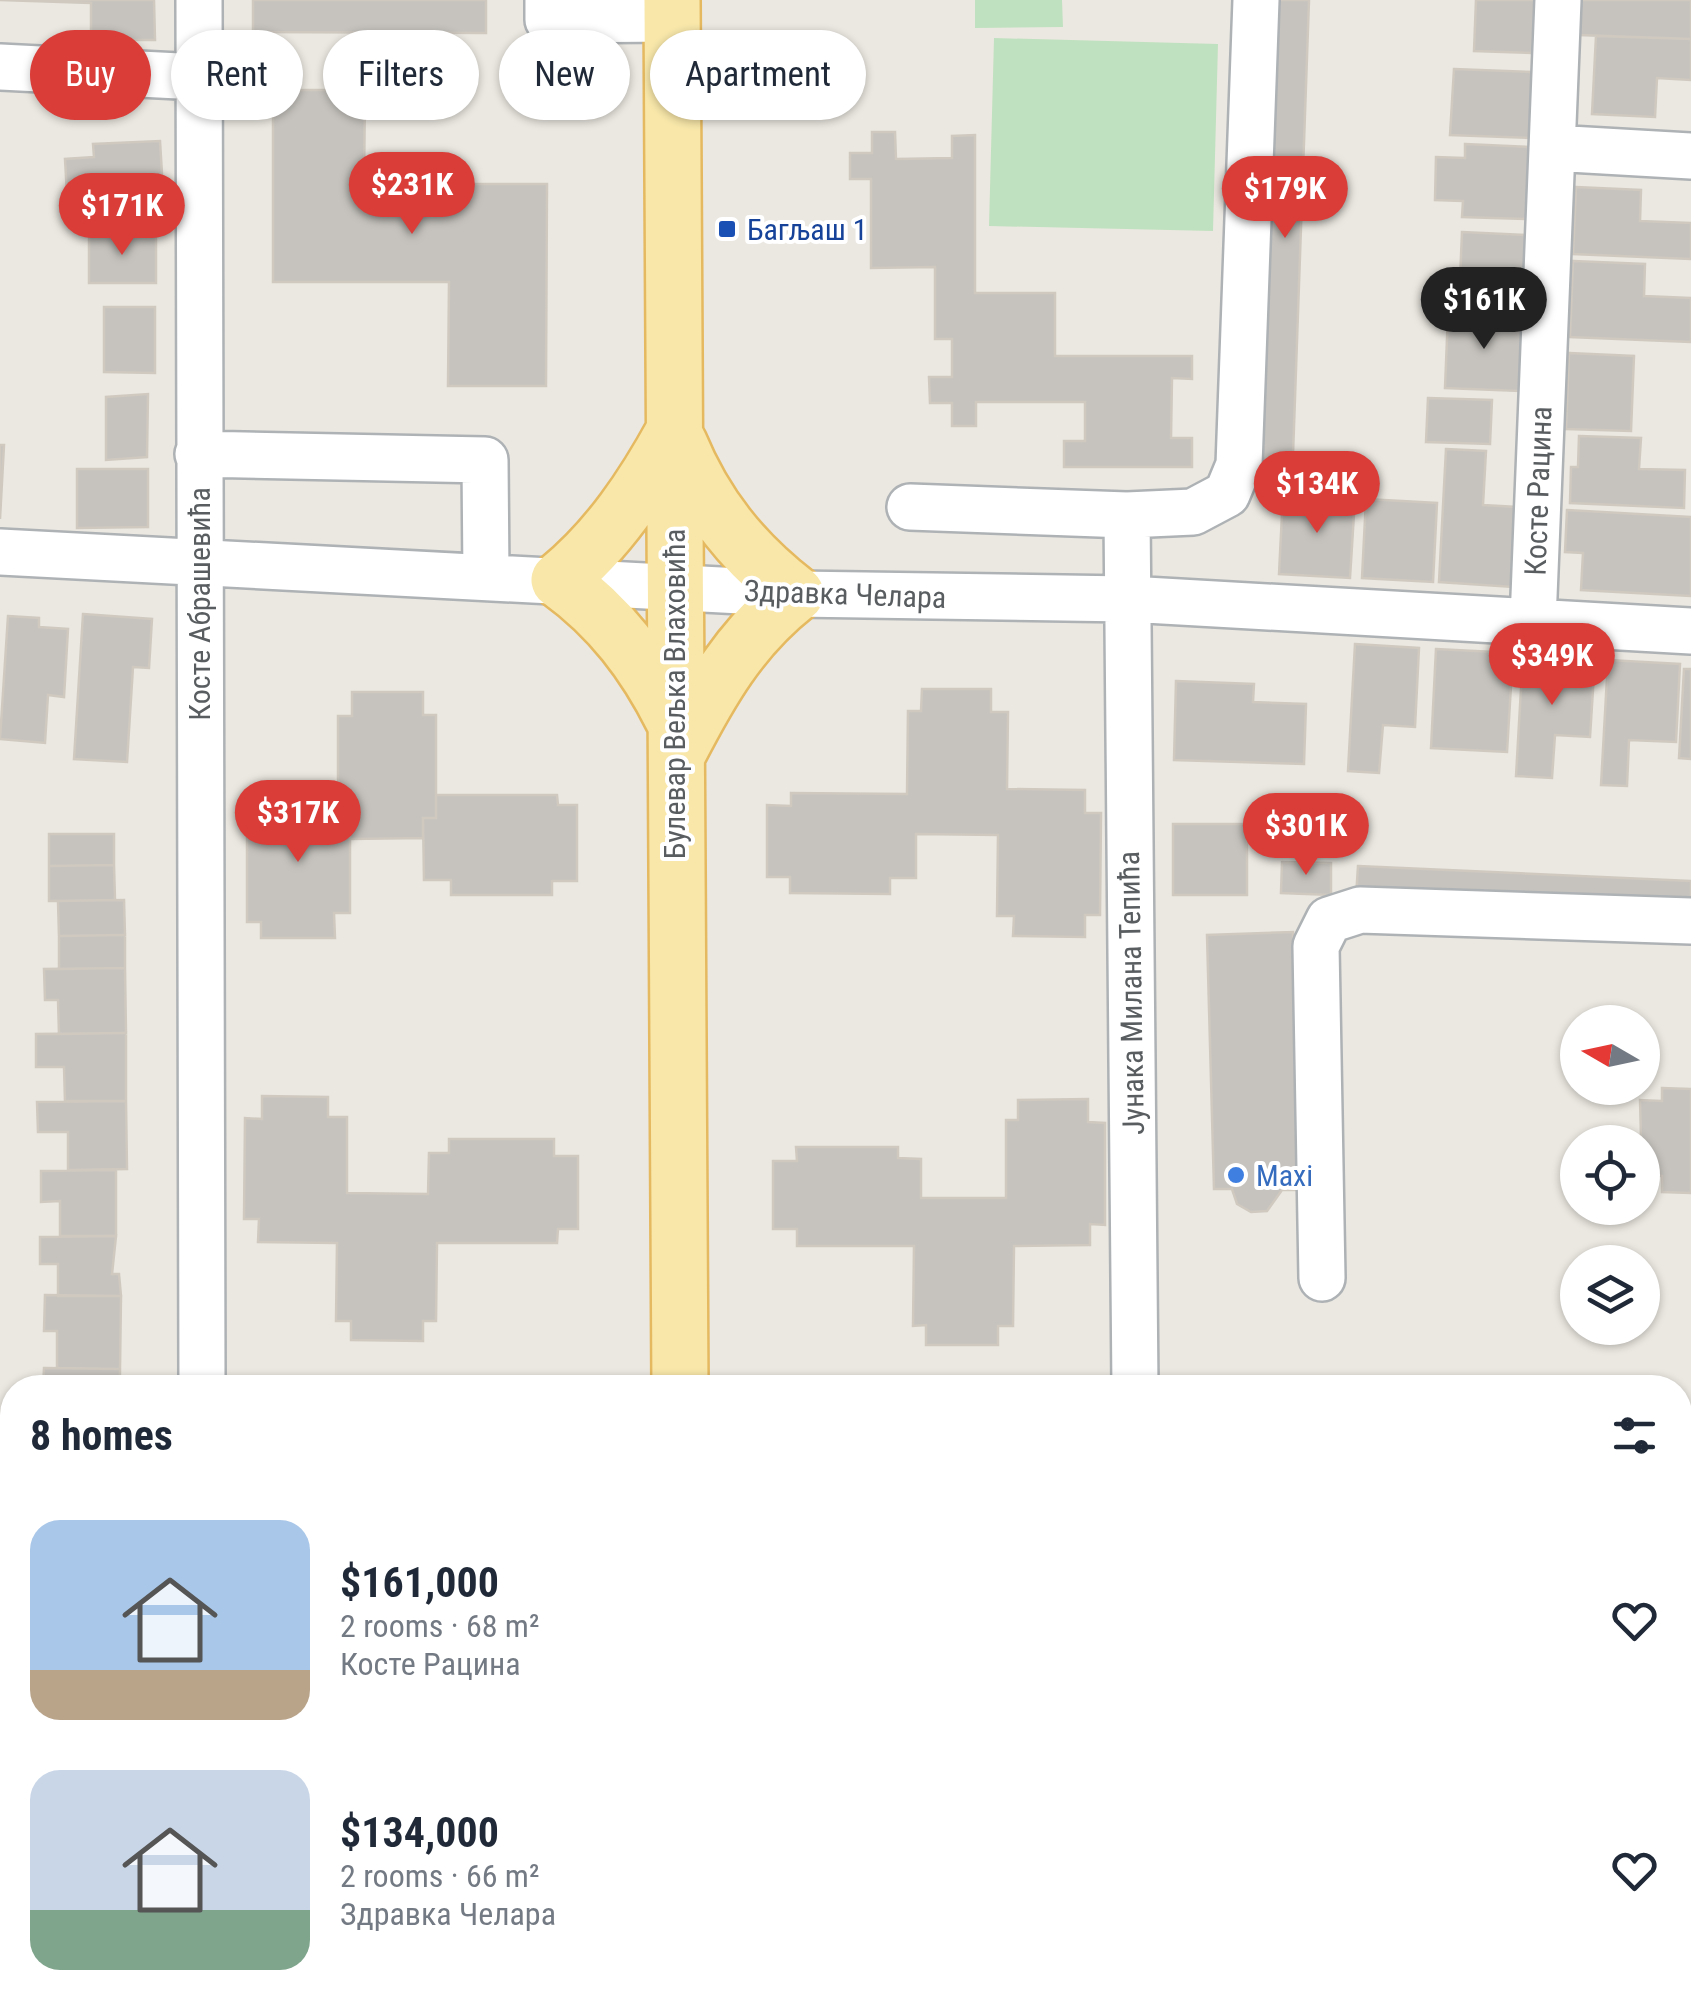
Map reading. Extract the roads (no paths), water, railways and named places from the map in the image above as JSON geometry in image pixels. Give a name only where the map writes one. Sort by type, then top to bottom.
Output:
[{"type":"main road","name":"Булевар Вељка Влаховића","points":[[672,10],[680,1375]]},
{"type":"main road","points":[[674,430],[626,508],[579,564],[558,580],[584,598],[636,654],[674,741]]},
{"type":"main road","points":[[674,430],[701,489],[730,533],[757,564],[796,594],[743,641],[674,741]]},
{"type":"street","name":"Косте Абрашевића","points":[[200,0],[200,30]]},
{"type":"street","points":[[548,0],[548,20],[672,10]]},
{"type":"street","points":[[910,506],[1127,516],[1193,512],[1227,494],[1236,478],[1256,0]]},
{"type":"street","name":"Косте Рацина","points":[[1533,622],[1558,0]]},
{"type":"street","points":[[0,67],[171,76]]},
{"type":"street","name":"Косте Абрашевића","points":[[200,120],[202,1375]]},
{"type":"street","points":[[1552,148],[1691,156]]},
{"type":"street","points":[[198,454],[485,460],[486,576]]},
{"type":"street","name":"Јунака Милана Тепића","points":[[1127,516],[1135,1375]]},
{"type":"street","name":"Здравка Челара","points":[[0,552],[796,594],[1128,599],[1691,631]]},
{"type":"street","points":[[1322,1278],[1316,946],[1329,920],[1360,910],[1691,922]]},
{"type":"place","name":"Багљаш 1","points":[[727,229]]},
{"type":"place","name":"Maxi","points":[[1236,1175]]}]
